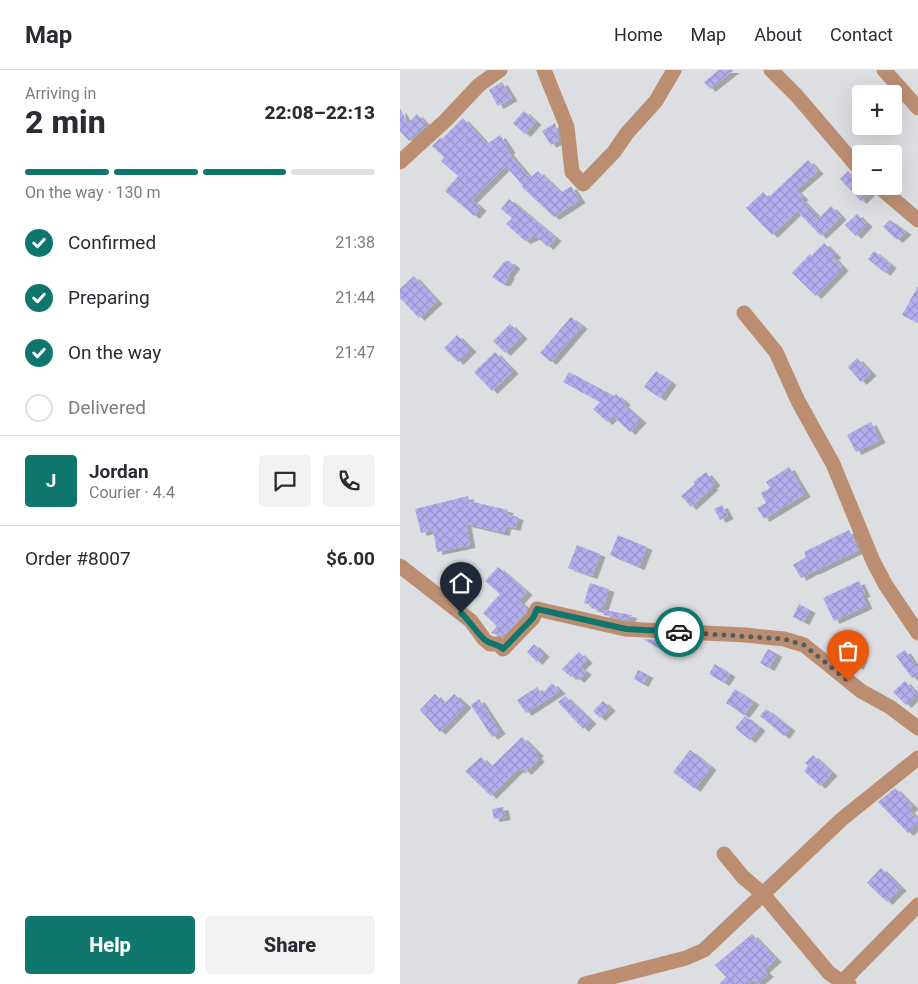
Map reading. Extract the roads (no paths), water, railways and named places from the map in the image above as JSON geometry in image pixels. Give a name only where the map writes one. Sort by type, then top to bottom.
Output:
[{"type":"street","points":[[400,162],[446,120],[479,85],[500,70]]},
{"type":"street","points":[[544,70],[567,127],[572,172],[583,184],[614,152],[627,133],[656,101],[674,70]]},
{"type":"street","points":[[771,70],[797,96],[852,160]]},
{"type":"street","points":[[884,70],[918,108]]},
{"type":"street","points":[[889,195],[918,220]]},
{"type":"street","points":[[744,313],[776,352],[798,401],[833,464],[873,561],[885,584],[918,633]]},
{"type":"street","points":[[400,566],[471,621],[490,644],[498,644],[503,649],[533,618],[537,609],[626,629],[746,635],[784,639],[804,645],[861,691],[890,708],[918,728]]},
{"type":"street","points":[[586,984],[694,955],[715,940],[842,819],[918,758]]},
{"type":"street","points":[[724,854],[743,877],[763,894],[829,972],[844,983],[918,905]]}]
